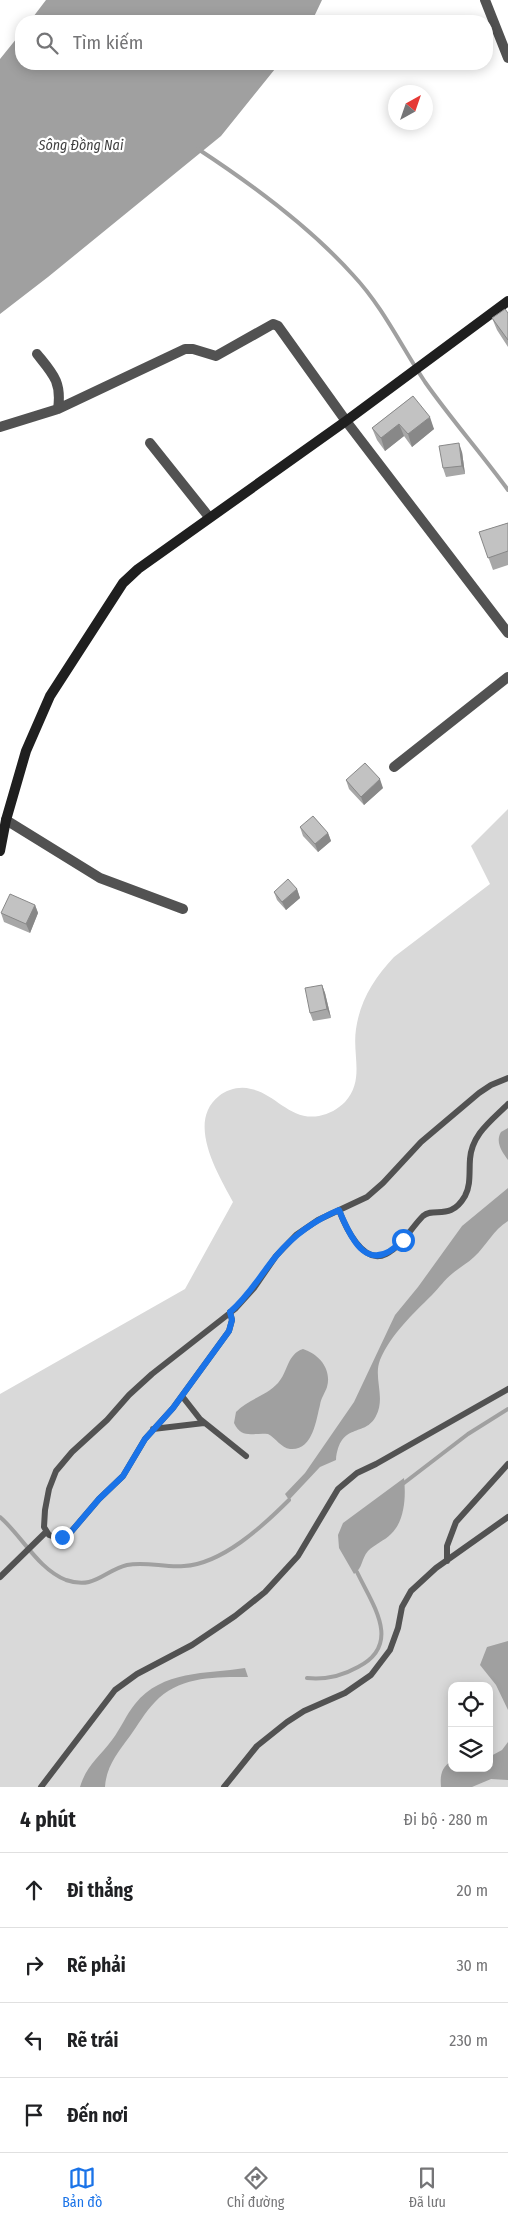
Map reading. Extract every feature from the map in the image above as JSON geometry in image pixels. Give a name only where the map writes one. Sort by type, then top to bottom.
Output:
[{"type":"street","points":[[485,0],[491,15]]},
{"type":"street","points":[[493,20],[508,58]]},
{"type":"street","points":[[0,851],[6,820],[26,751],[50,696],[118,590],[138,569],[346,421],[508,301]]},
{"type":"street","points":[[0,428],[58,409],[185,349],[216,356],[273,324],[278,326],[346,421],[508,633]]},
{"type":"street","points":[[36,354],[59,385],[58,409]]},
{"type":"street","points":[[150,443],[209,517]]},
{"type":"street","points":[[394,767],[508,677]]},
{"type":"street","points":[[6,820],[100,878],[184,909]]},
{"type":"lane","points":[[230,1312],[232,1320],[229,1331],[182,1396],[153,1429],[123,1476],[99,1499],[70,1533],[58,1538],[46,1532],[44,1516],[48,1489],[56,1471],[140,1384],[230,1312],[254,1288],[286,1245],[307,1227],[357,1203],[376,1190],[420,1142],[479,1093],[491,1085],[508,1078]]},
{"type":"lane","points":[[339,1210],[347,1228],[364,1250],[375,1256],[386,1254],[397,1246],[425,1215],[449,1212],[460,1202],[468,1188],[470,1160],[474,1142],[484,1127],[508,1104]]},
{"type":"lane","points":[[41,1787],[80,1738],[106,1700],[120,1686],[142,1671],[192,1645],[235,1616],[277,1581],[298,1556],[332,1497],[345,1482],[357,1473],[508,1389]]},
{"type":"lane","points":[[182,1396],[204,1423],[246,1456]]},
{"type":"lane","points":[[153,1429],[204,1423]]},
{"type":"lane","points":[[447,1560],[450,1537],[456,1522],[508,1464]]},
{"type":"lane","points":[[224,1787],[257,1746],[287,1722],[304,1711],[345,1693],[378,1667],[394,1640],[405,1599],[417,1585],[447,1560],[508,1517]]},
{"type":"lane","points":[[0,1577],[21,1554],[46,1532]]},
{"type":"shaded area","points":[[508,809],[508,1787],[0,1787],[0,1394],[185,1289],[233,1202],[213,1163],[208,1148],[205,1120],[210,1107],[219,1096],[230,1090],[243,1088],[260,1092],[300,1115],[319,1116],[326,1114],[345,1102],[355,1085],[357,1067],[355,1039],[358,1019],[365,999],[374,982],[394,957],[490,884],[471,846]]},
{"type":"water","points":[[46,0],[322,0],[315,15],[35,15]]},
{"type":"water","name":"Sông Đồng Nai","points":[[15,40],[15,70],[274,70],[221,136],[0,314],[0,59]]},
{"type":"water","points":[[508,1128],[508,1160],[499,1143],[499,1136],[501,1132]]},
{"type":"water","points":[[508,1188],[508,1221],[498,1229],[474,1257],[445,1281],[403,1325],[390,1342],[378,1367],[380,1402],[376,1416],[366,1427],[353,1432],[342,1440],[338,1448],[336,1460],[320,1467],[289,1500],[285,1494],[305,1473],[354,1402],[395,1315],[418,1287],[462,1226]]},
{"type":"water","points":[[303,1349],[319,1358],[328,1374],[327,1387],[309,1440],[298,1448],[290,1449],[284,1447],[268,1434],[241,1432],[234,1423],[236,1412],[278,1383],[291,1359],[298,1351]]},
{"type":"water","points":[[404,1478],[404,1508],[396,1529],[368,1551],[359,1569],[354,1574],[339,1548],[338,1535],[343,1523]]},
{"type":"water","points":[[508,1641],[508,1710],[496,1685],[480,1665],[487,1647]]},
{"type":"water","points":[[245,1668],[248,1677],[198,1680],[175,1687],[165,1693],[148,1710],[117,1754],[110,1766],[105,1787],[80,1787],[86,1772],[112,1740],[135,1704],[146,1693],[171,1679],[186,1675]]},
{"type":"water","points":[[508,1742],[508,1780],[491,1779],[472,1787],[441,1787],[442,1772],[448,1763],[448,1772],[493,1772],[493,1755],[502,1750]]},
{"type":"building","points":[[505,309],[508,313],[508,340],[492,318]]},
{"type":"building","points":[[413,396],[430,417],[408,434],[399,424],[381,438],[372,428]]},
{"type":"building","points":[[459,443],[462,466],[443,468],[439,446]]},
{"type":"building","points":[[508,523],[508,551],[488,558],[479,532]]},
{"type":"building","points":[[365,763],[380,779],[361,797],[346,780]]},
{"type":"building","points":[[313,816],[328,833],[315,844],[300,827]]},
{"type":"building","points":[[288,879],[297,889],[282,902],[274,892]]},
{"type":"building","points":[[10,894],[35,905],[26,924],[1,913]]},
{"type":"building","points":[[322,985],[327,1009],[310,1013],[305,988]]},
{"type":"waterway","points":[[198,149],[280,207],[336,257],[364,287],[383,313],[425,382],[508,490]]},
{"type":"waterway","points":[[404,1483],[468,1434],[508,1409]]},
{"type":"waterway","points":[[0,1517],[47,1568],[66,1580],[84,1583],[127,1565],[184,1566],[198,1564],[213,1558],[241,1542],[289,1500]]},
{"type":"waterway","points":[[307,1678],[327,1678],[346,1673],[371,1658],[379,1647],[380,1623],[376,1610],[357,1572]]},
{"type":"route","points":[[62,1537],[70,1533],[99,1499],[128,1470],[145,1439],[173,1408],[229,1331],[232,1326],[230,1312],[254,1288],[276,1256],[296,1236],[318,1220],[339,1210],[352,1236],[370,1255],[380,1256],[386,1254],[403,1240]]}]
